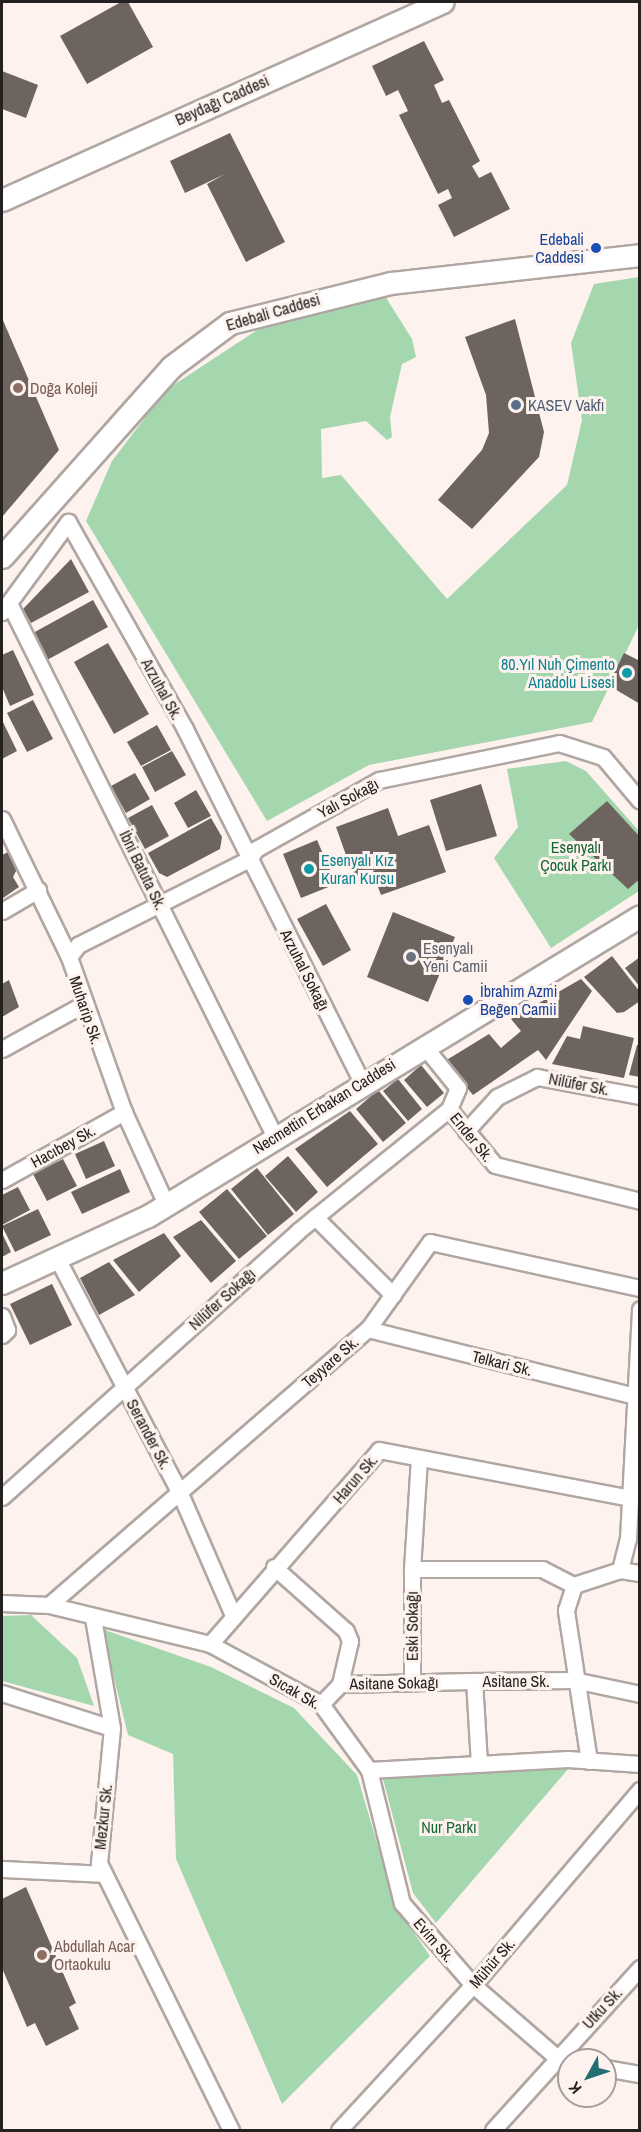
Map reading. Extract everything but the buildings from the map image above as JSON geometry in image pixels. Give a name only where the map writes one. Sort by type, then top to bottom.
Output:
[{"type":"street","name":"Beydağı Caddesi","points":[[2,200],[443,2]]},
{"type":"street","name":"Edebali Caddesi","points":[[2,557],[171,367],[230,323],[391,283],[639,255]]},
{"type":"street","name":"Arzuhal Sk.","points":[[5,608],[68,522],[185,729],[249,859]]},
{"type":"street","name":"İbni Batuta Sk.","points":[[5,608],[160,904],[275,1137]]},
{"type":"street","name":"Yalı Sokağı","points":[[69,957],[78,945],[249,859],[256,849],[379,780],[559,742],[603,757],[639,801]]},
{"type":"street","name":"Muharip Sk.","points":[[2,819],[69,957],[82,1005],[124,1113],[166,1204]]},
{"type":"street","name":"Arzuhal Sokağı","points":[[249,859],[361,1081]]},
{"type":"street","points":[[2,911],[38,890]]},
{"type":"street","name":"Necmettin Erbakan Caddesi","points":[[2,1283],[166,1204],[361,1081],[424,1046],[639,916]]},
{"type":"street","points":[[2,1048],[82,1005]]},
{"type":"street","name":"Ender Sk.","points":[[424,1046],[458,1088],[449,1109],[495,1165],[639,1202]]},
{"type":"street","name":"Nilüfer Sk.","points":[[466,1131],[497,1097],[537,1077],[639,1096]]},
{"type":"street","name":"Nilüfer Sokağı","points":[[2,1497],[315,1217],[449,1109]]},
{"type":"street","name":"Hacıbey Sk.","points":[[2,1180],[124,1113]]},
{"type":"street","points":[[315,1217],[393,1295]]},
{"type":"street","name":"Teyyare Sk.","points":[[49,1605],[368,1329],[430,1242],[639,1288]]},
{"type":"street","name":"Serander Sk.","points":[[57,1258],[179,1491],[233,1615]]},
{"type":"street","points":[[620,1570],[630,1498],[639,1309]]},
{"type":"street","points":[[2,1316],[7,1330],[2,1335]]},
{"type":"street","name":"Telkari Sk.","points":[[368,1329],[636,1396]]},
{"type":"street","name":"Harun Sk.","points":[[210,1644],[274,1567],[379,1450],[630,1498]]},
{"type":"street","name":"Eski Sokağı","points":[[412,1683],[412,1569],[419,1458]]},
{"type":"street","points":[[274,1567],[346,1631],[350,1641],[340,1684]]},
{"type":"street","points":[[412,1569],[542,1569],[574,1585],[620,1570],[639,1573]]},
{"type":"street","points":[[574,1585],[566,1610],[574,1680],[589,1761]]},
{"type":"street","name":"Sıcak Sk.","points":[[2,1603],[49,1605],[93,1618],[210,1644],[321,1704],[369,1770]]},
{"type":"street","name":"Mezkur Sk.","points":[[93,1618],[112,1728],[99,1863],[231,2130]]},
{"type":"street","name":"Asitane Sk.","points":[[479,1764],[474,1681],[574,1680],[639,1694]]},
{"type":"street","name":"Asitane Sokağı","points":[[321,1704],[340,1684],[474,1681]]},
{"type":"street","points":[[2,1693],[112,1728]]},
{"type":"street","points":[[369,1770],[589,1761],[639,1764]]},
{"type":"street","name":"Evim Sk.","points":[[369,1770],[402,1903],[473,1985],[557,2052]]},
{"type":"street","name":"Mühür Sk.","points":[[339,2130],[473,1985],[639,1790]]},
{"type":"street","points":[[2,1869],[104,1874]]},
{"type":"street","name":"Utku Sk.","points":[[572,2048],[639,1968]]},
{"type":"street","name":"Utku Sk.","points":[[493,2130],[557,2065]]},
{"type":"street","points":[[617,2070],[639,2074]]},
{"type":"green space","points":[[639,277],[639,625],[592,722],[369,765],[267,821],[86,521],[112,461],[166,390],[257,330],[385,296],[412,339],[416,357],[402,364],[390,417],[392,437],[387,440],[366,421],[321,429],[322,478],[341,475],[447,599],[567,485],[582,420],[571,343],[594,284]]},
{"type":"green space","name":"Esenyalı Çocuk Parkı","points":[[566,761],[586,771],[639,831],[639,891],[551,948],[494,858],[518,827],[507,769]]},
{"type":"green space","points":[[31,1615],[77,1658],[94,1706],[2,1681],[2,1616]]},
{"type":"green space","points":[[102,1629],[211,1667],[294,1708],[357,1775],[396,1907],[430,1956],[282,2104],[176,1859],[173,1754],[128,1735]]},
{"type":"green space","name":"Nur Parkı","points":[[569,1768],[436,1923],[413,1893],[383,1779]]},
{"type":"place","name":"Edebali̇ Caddesi̇","points":[[596,248]]},
{"type":"place","name":"Doğa Koleji","points":[[18,388]]},
{"type":"place","name":"KASEV Vakfı","points":[[516,405]]},
{"type":"place","name":"80.Yıl Nuh Çimento Anadolu Lisesi","points":[[627,673]]},
{"type":"place","name":"Esenyalı Kız Kuran Kursu","points":[[309,869]]},
{"type":"place","name":"Esenyalı Yeni Camii","points":[[411,957]]},
{"type":"place","name":"İbrahim Azmi Beğen Camii","points":[[468,1000]]},
{"type":"place","name":"Abdullah Acar Ortaokulu","points":[[42,1955]]}]
